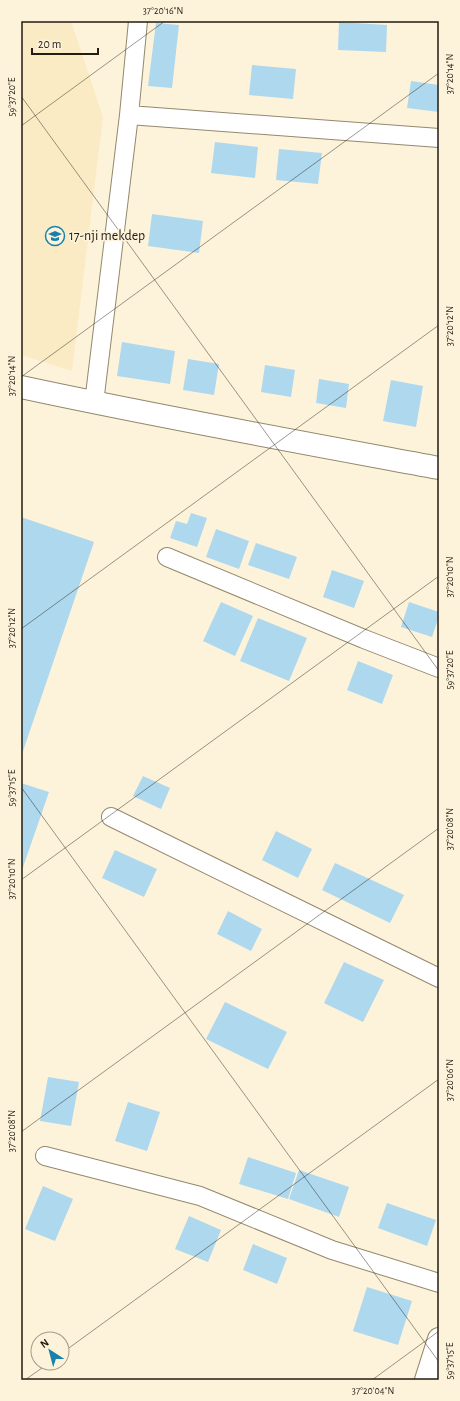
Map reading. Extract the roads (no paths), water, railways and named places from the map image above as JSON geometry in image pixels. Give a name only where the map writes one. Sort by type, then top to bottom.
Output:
[{"type":"street","points":[[94,403],[129,115],[138,21]]},
{"type":"street","points":[[129,115],[439,138]]},
{"type":"street","points":[[21,387],[94,403],[439,468]]},
{"type":"street","points":[[167,557],[439,668]]},
{"type":"street","points":[[111,817],[439,978]]},
{"type":"street","points":[[45,1156],[200,1196],[332,1250],[439,1283]]},
{"type":"street","points":[[426,1380],[439,1339]]},
{"type":"place","name":"17-nji mekdep","points":[[55,236]]}]
